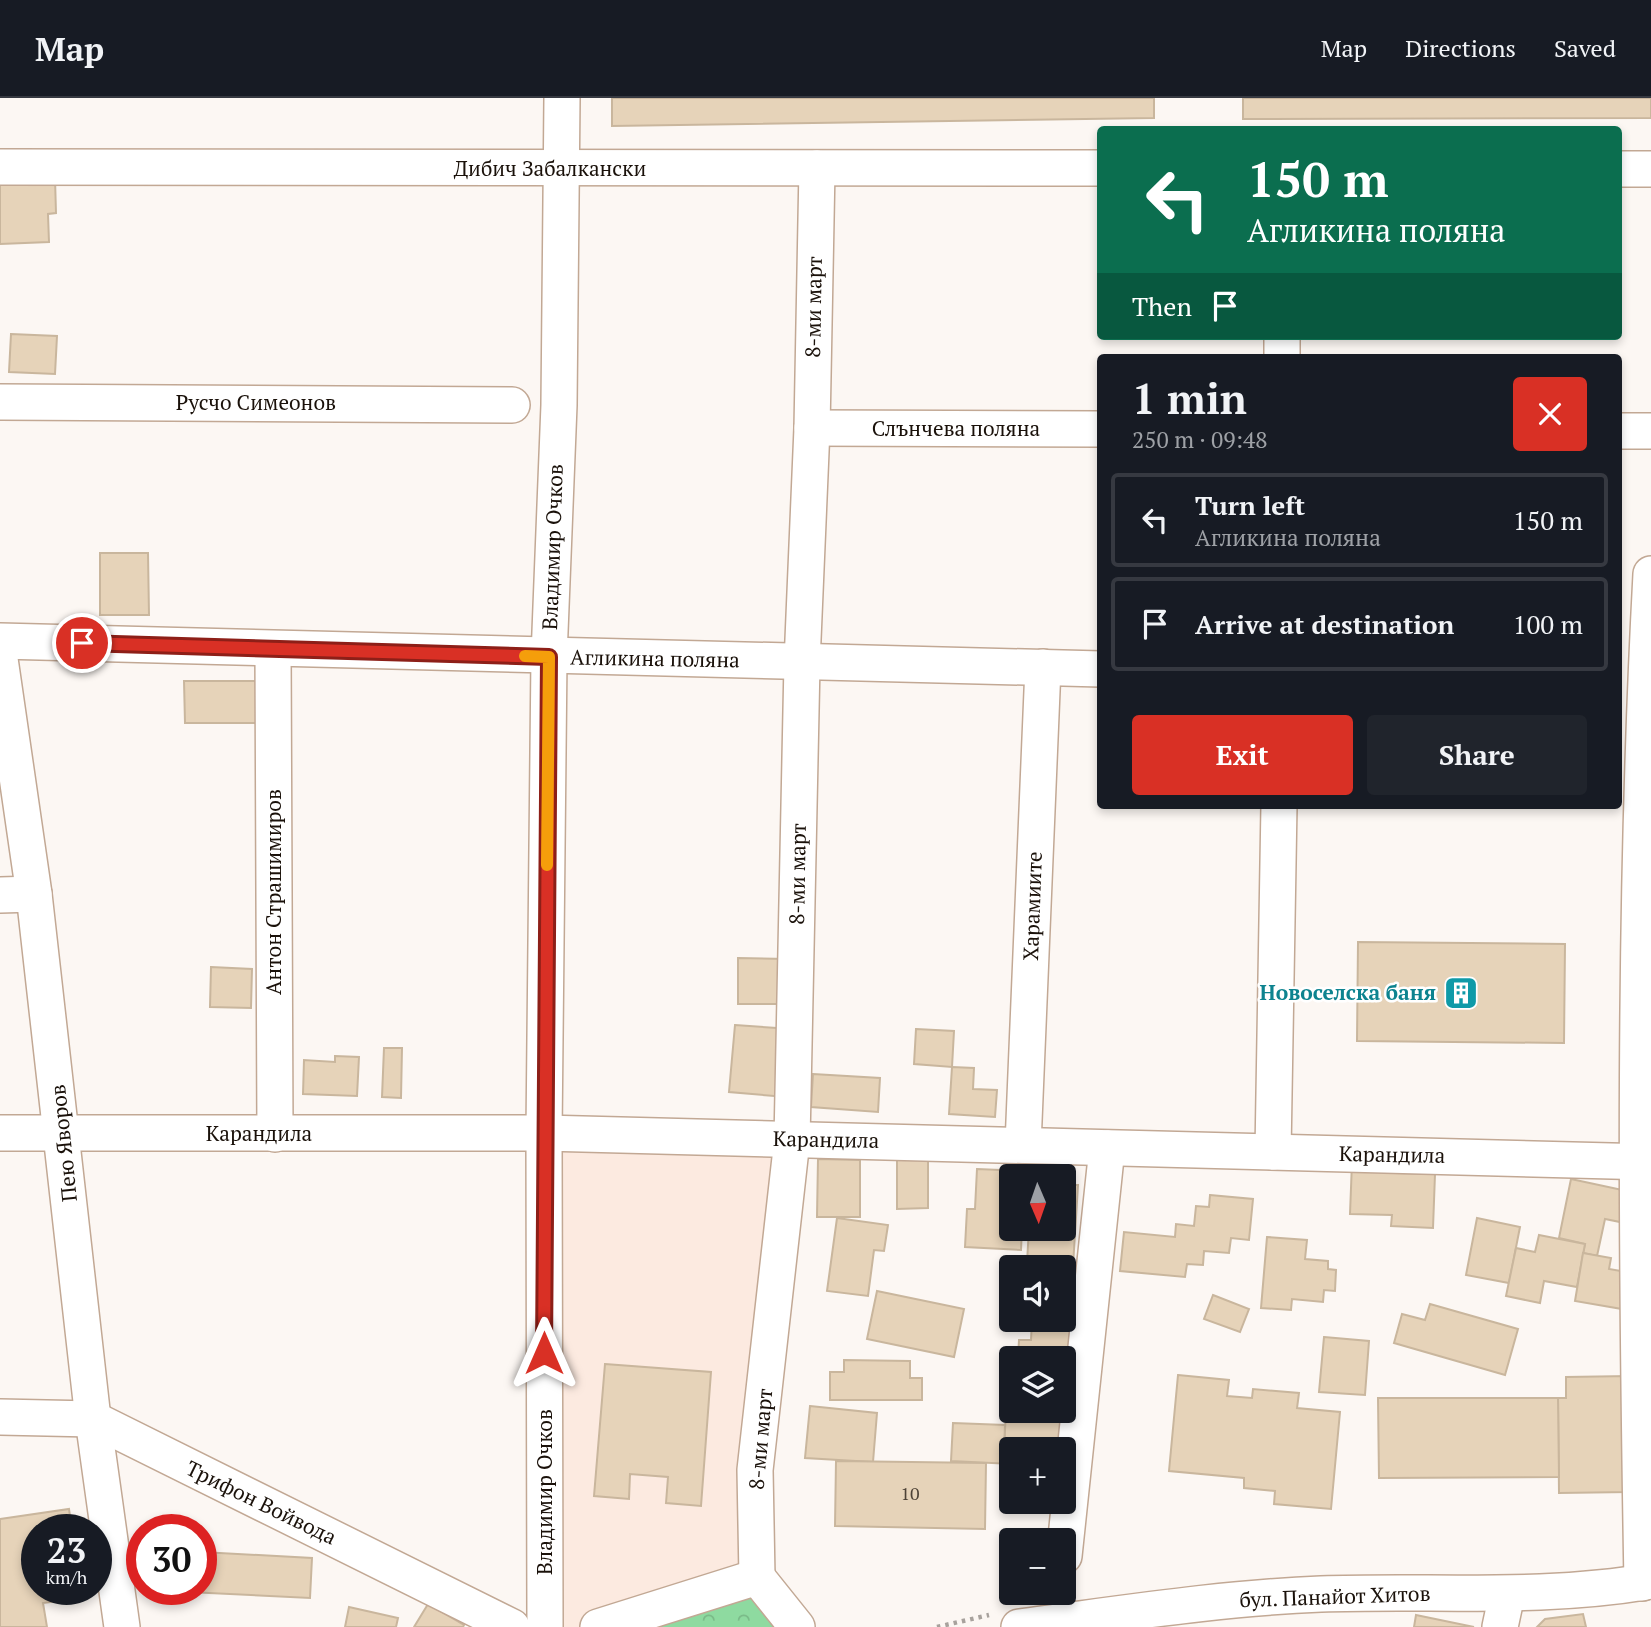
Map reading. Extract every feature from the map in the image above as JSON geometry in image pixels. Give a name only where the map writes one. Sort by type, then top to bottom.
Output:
[{"type":"street","name":"Владимир Очков","points":[[545,1627],[544,1133],[549,657],[559,405],[562,98]]},
{"type":"street","name":"Дибич Забалкански","points":[[0,167],[1097,168]]},
{"type":"street","name":"8-ми март","points":[[757,1577],[755,1470],[792,1140],[802,663],[812,428],[817,168]]},
{"type":"street","points":[[1622,169],[1651,169]]},
{"type":"street","name":"Русчо Симеонов","points":[[0,401],[512,405]]},
{"type":"street","name":"Слънчева поляна","points":[[812,428],[1097,429]]},
{"type":"street","points":[[1622,431],[1651,431]]},
{"type":"street","points":[[1647,1582],[1644,1161],[1632,681],[1651,574]]},
{"type":"street","name":"Агликина поляна","points":[[0,641],[1097,669]]},
{"type":"street","name":"Антон Страшимиров","points":[[273,649],[275,1134]]},
{"type":"street","name":"Пею Яворов","points":[[0,659],[34,894],[63,1131],[93,1419],[122,1627]]},
{"type":"street","name":"Харамиите","points":[[1023,1145],[1042,667]]},
{"type":"street","points":[[1273,1152],[1279,809]]},
{"type":"street","points":[[0,895],[34,894]]},
{"type":"street","name":"Карандила","points":[[0,1133],[544,1133],[1644,1161]]},
{"type":"street","points":[[1067,1528],[1107,1148]]},
{"type":"street","name":"Трифон Войвода","points":[[0,1417],[93,1419],[512,1627]]},
{"type":"street","points":[[598,1627],[757,1577],[797,1627]]},
{"type":"street","name":"бул. Панайот Хитов","points":[[1019,1627],[1059,1607],[1207,1602],[1322,1594],[1507,1594],[1647,1582]]},
{"type":"street","points":[[1500,1627],[1507,1594]]},
{"type":"shaded area","points":[[544,1133],[792,1140],[757,1577],[598,1627],[545,1627]]},
{"type":"green space","points":[[757,1577],[797,1627],[598,1627]]},
{"type":"building","points":[[612,98],[1154,98],[1154,118],[612,126]]},
{"type":"building","points":[[1243,98],[1651,98],[1651,118],[1243,119]]},
{"type":"building","points":[[55,178],[56,213],[48,214],[49,242],[0,244],[0,179]]},
{"type":"building","points":[[11,334],[57,336],[55,374],[9,372]]},
{"type":"building","points":[[100,553],[148,553],[149,615],[100,615]]},
{"type":"building","points":[[184,681],[257,681],[258,723],[185,723]]},
{"type":"building","name":"Новоселска баня","points":[[1358,942],[1565,944],[1564,1043],[1357,1041]]},
{"type":"building","points":[[738,958],[787,959],[787,1004],[738,1004]]},
{"type":"building","points":[[211,967],[252,969],[251,1008],[210,1007]]},
{"type":"building","points":[[735,1025],[791,1029],[786,1097],[729,1092]]},
{"type":"building","points":[[916,1029],[954,1031],[952,1067],[914,1064]]},
{"type":"building","points":[[384,1048],[402,1048],[401,1098],[382,1097]]},
{"type":"building","points":[[335,1056],[359,1057],[357,1096],[303,1094],[304,1060],[335,1062]]},
{"type":"building","points":[[952,1067],[974,1068],[973,1089],[997,1090],[995,1117],[949,1114]]},
{"type":"building","points":[[813,1074],[880,1078],[878,1112],[811,1107]]},
{"type":"building","points":[[897,1158],[928,1158],[928,1208],[897,1209]]},
{"type":"building","points":[[818,1159],[860,1160],[860,1217],[817,1217]]},
{"type":"building","points":[[1352,1162],[1395,1173],[1435,1174],[1433,1228],[1391,1226],[1392,1215],[1350,1214]]},
{"type":"building","points":[[977,1169],[999,1170],[999,1241],[1021,1241],[1021,1250],[965,1247],[967,1209],[975,1209]]},
{"type":"building","points":[[1571,1179],[1627,1191],[1620,1222],[1605,1219],[1597,1256],[1583,1253],[1585,1244],[1559,1238]]},
{"type":"building","points":[[1076,1185],[1078,1185],[1076,1217]]},
{"type":"building","points":[[1210,1195],[1253,1199],[1249,1240],[1231,1238],[1229,1253],[1204,1251],[1203,1265],[1187,1264],[1185,1277],[1120,1271],[1124,1232],[1175,1237],[1176,1224],[1194,1226],[1196,1206],[1209,1207]]},
{"type":"building","points":[[837,1218],[888,1225],[884,1251],[874,1250],[868,1296],[827,1291]]},
{"type":"building","points":[[1477,1218],[1520,1227],[1509,1283],[1466,1275]]},
{"type":"building","points":[[1539,1235],[1585,1244],[1577,1287],[1544,1281],[1540,1303],[1506,1296],[1516,1248],[1535,1252]]},
{"type":"building","points":[[1267,1237],[1307,1240],[1305,1259],[1328,1261],[1328,1269],[1336,1270],[1335,1291],[1324,1290],[1323,1302],[1292,1299],[1291,1310],[1261,1308]]},
{"type":"building","points":[[1028,1241],[1075,1241],[1074,1255],[1027,1255]]},
{"type":"building","points":[[1583,1253],[1611,1258],[1609,1269],[1627,1272],[1622,1309],[1575,1301]]},
{"type":"building","points":[[877,1291],[964,1309],[954,1357],[867,1339]]},
{"type":"building","points":[[1213,1295],[1249,1309],[1240,1332],[1204,1319]]},
{"type":"building","points":[[1430,1304],[1518,1329],[1505,1375],[1394,1343],[1402,1314],[1425,1320]]},
{"type":"building","points":[[1076,1317],[1079,1366],[1076,1366],[1076,1346],[1019,1346],[1019,1340],[1031,1340],[1031,1332],[1076,1332]]},
{"type":"building","points":[[1324,1337],[1369,1341],[1365,1395],[1319,1392]]},
{"type":"building","points":[[844,1360],[910,1361],[910,1378],[922,1378],[922,1400],[830,1400],[830,1372],[844,1372]]},
{"type":"building","points":[[605,1364],[711,1372],[701,1506],[666,1503],[668,1477],[630,1474],[629,1499],[594,1496]]},
{"type":"building","points":[[1178,1375],[1229,1380],[1227,1396],[1252,1398],[1253,1389],[1299,1393],[1297,1408],[1340,1412],[1331,1509],[1274,1504],[1275,1491],[1244,1488],[1244,1478],[1169,1471]]},
{"type":"building","points":[[1629,1376],[1629,1492],[1559,1493],[1558,1398],[1566,1398],[1566,1377]]},
{"type":"building","points":[[1378,1398],[1558,1398],[1559,1477],[1379,1478]]},
{"type":"building","points":[[810,1406],[877,1413],[873,1462],[805,1458]]},
{"type":"building","points":[[953,1423],[1005,1425],[1005,1437],[999,1437],[999,1463],[951,1461]]},
{"type":"building","points":[[1005,1423],[1070,1423],[1070,1437],[1005,1437]]},
{"type":"building","points":[[836,1461],[986,1463],[985,1529],[835,1526]]},
{"type":"building","points":[[69,1509],[70,1514],[34,1514]]},
{"type":"building","points":[[21,1516],[21,1605],[43,1605],[47,1627],[0,1627],[0,1519]]},
{"type":"building","points":[[217,1553],[312,1558],[310,1598],[217,1593]]},
{"type":"building","points":[[428,1604],[464,1625],[463,1627],[414,1627]]},
{"type":"building","points":[[349,1607],[398,1618],[396,1627],[345,1627]]},
{"type":"building","points":[[1583,1614],[1586,1627],[1537,1627],[1545,1619]]},
{"type":"building","points":[[1416,1615],[1474,1627],[1414,1627]]},
{"type":"slow traffic","points":[[525,656],[549,657],[547,865]]},
{"type":"place","name":"Новоселска баня","points":[[1461,993]]},
{"type":"route","points":[[82,643],[549,657],[544,1353]]}]
